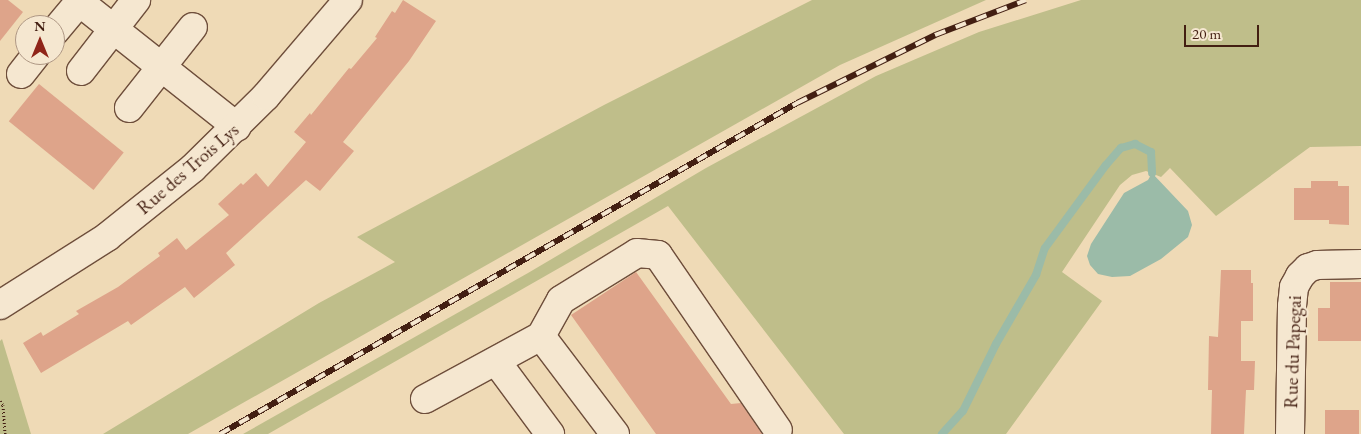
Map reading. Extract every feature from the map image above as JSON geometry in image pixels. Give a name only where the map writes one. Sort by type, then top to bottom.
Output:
[{"type":"street","points":[[81,71],[136,0]]},
{"type":"street","name":"Rue des Trois Lys","points":[[0,305],[107,237],[193,168],[237,127],[302,56],[348,0]]},
{"type":"street","points":[[65,18],[79,1],[237,127]]},
{"type":"street","points":[[129,108],[193,27]]},
{"type":"street","points":[[425,399],[541,336],[561,300],[637,254],[658,255],[778,430]]},
{"type":"street","name":"Rue du Papegai","points":[[1290,434],[1294,287],[1300,276],[1308,268],[1317,265],[1361,264]]},
{"type":"street","points":[[541,336],[615,434]]},
{"type":"street","points":[[496,361],[550,434]]},
{"type":"path","points":[[0,401],[3,405],[5,434]]},
{"type":"shaded area","points":[[812,0],[986,0],[840,65],[188,434],[103,434],[319,303],[395,262],[357,237],[604,105]]},
{"type":"shaded area","points":[[1081,0],[1361,0],[1361,146],[1310,147],[1216,216],[1170,168],[1161,177],[1146,171],[1132,175],[1120,185],[1062,272],[1102,301],[1006,434],[844,434],[668,206],[268,434],[243,434],[528,273],[706,168],[876,76],[979,32]]},
{"type":"shaded area","points":[[1152,173],[1188,211],[1192,225],[1188,237],[1161,259],[1130,276],[1112,277],[1098,274],[1090,265],[1087,256],[1091,244],[1124,193],[1148,180]]},
{"type":"shaded area","points":[[2,339],[31,434],[0,434],[0,341]]},
{"type":"building","points":[[0,0],[8,0],[23,12],[21,15],[15,15],[15,22],[0,41]]},
{"type":"building","points":[[403,0],[436,21],[409,61],[343,142],[354,151],[320,191],[306,180],[226,253],[235,265],[194,298],[185,287],[131,325],[128,321],[41,373],[23,343],[41,332],[43,336],[79,314],[76,311],[118,287],[160,256],[158,253],[177,238],[186,250],[229,215],[218,204],[241,183],[243,185],[256,173],[268,187],[306,142],[294,132],[377,38],[375,37],[392,11],[395,13]]},
{"type":"building","points":[[39,84],[124,153],[94,190],[9,121]]},
{"type":"building","points":[[1311,181],[1338,181],[1338,186],[1349,186],[1349,225],[1329,224],[1329,220],[1294,220],[1294,188],[1311,188]]},
{"type":"building","points":[[1221,270],[1251,270],[1251,283],[1253,283],[1253,321],[1241,321],[1241,361],[1255,361],[1254,390],[1246,390],[1244,434],[1211,434],[1212,390],[1208,390],[1209,336],[1218,337]]},
{"type":"building","points":[[636,272],[731,404],[741,403],[762,434],[656,434],[571,315]]},
{"type":"building","points":[[1330,282],[1361,282],[1361,341],[1318,341],[1318,308],[1330,308]]},
{"type":"building","points":[[1325,410],[1359,410],[1359,434],[1325,434]]},
{"type":"waterway","points":[[942,434],[963,411],[996,344],[1036,275],[1045,248],[1106,165],[1121,148],[1135,144],[1151,152],[1152,173]]},
{"type":"railway","points":[[220,434],[797,103],[935,35],[1026,0]]}]
